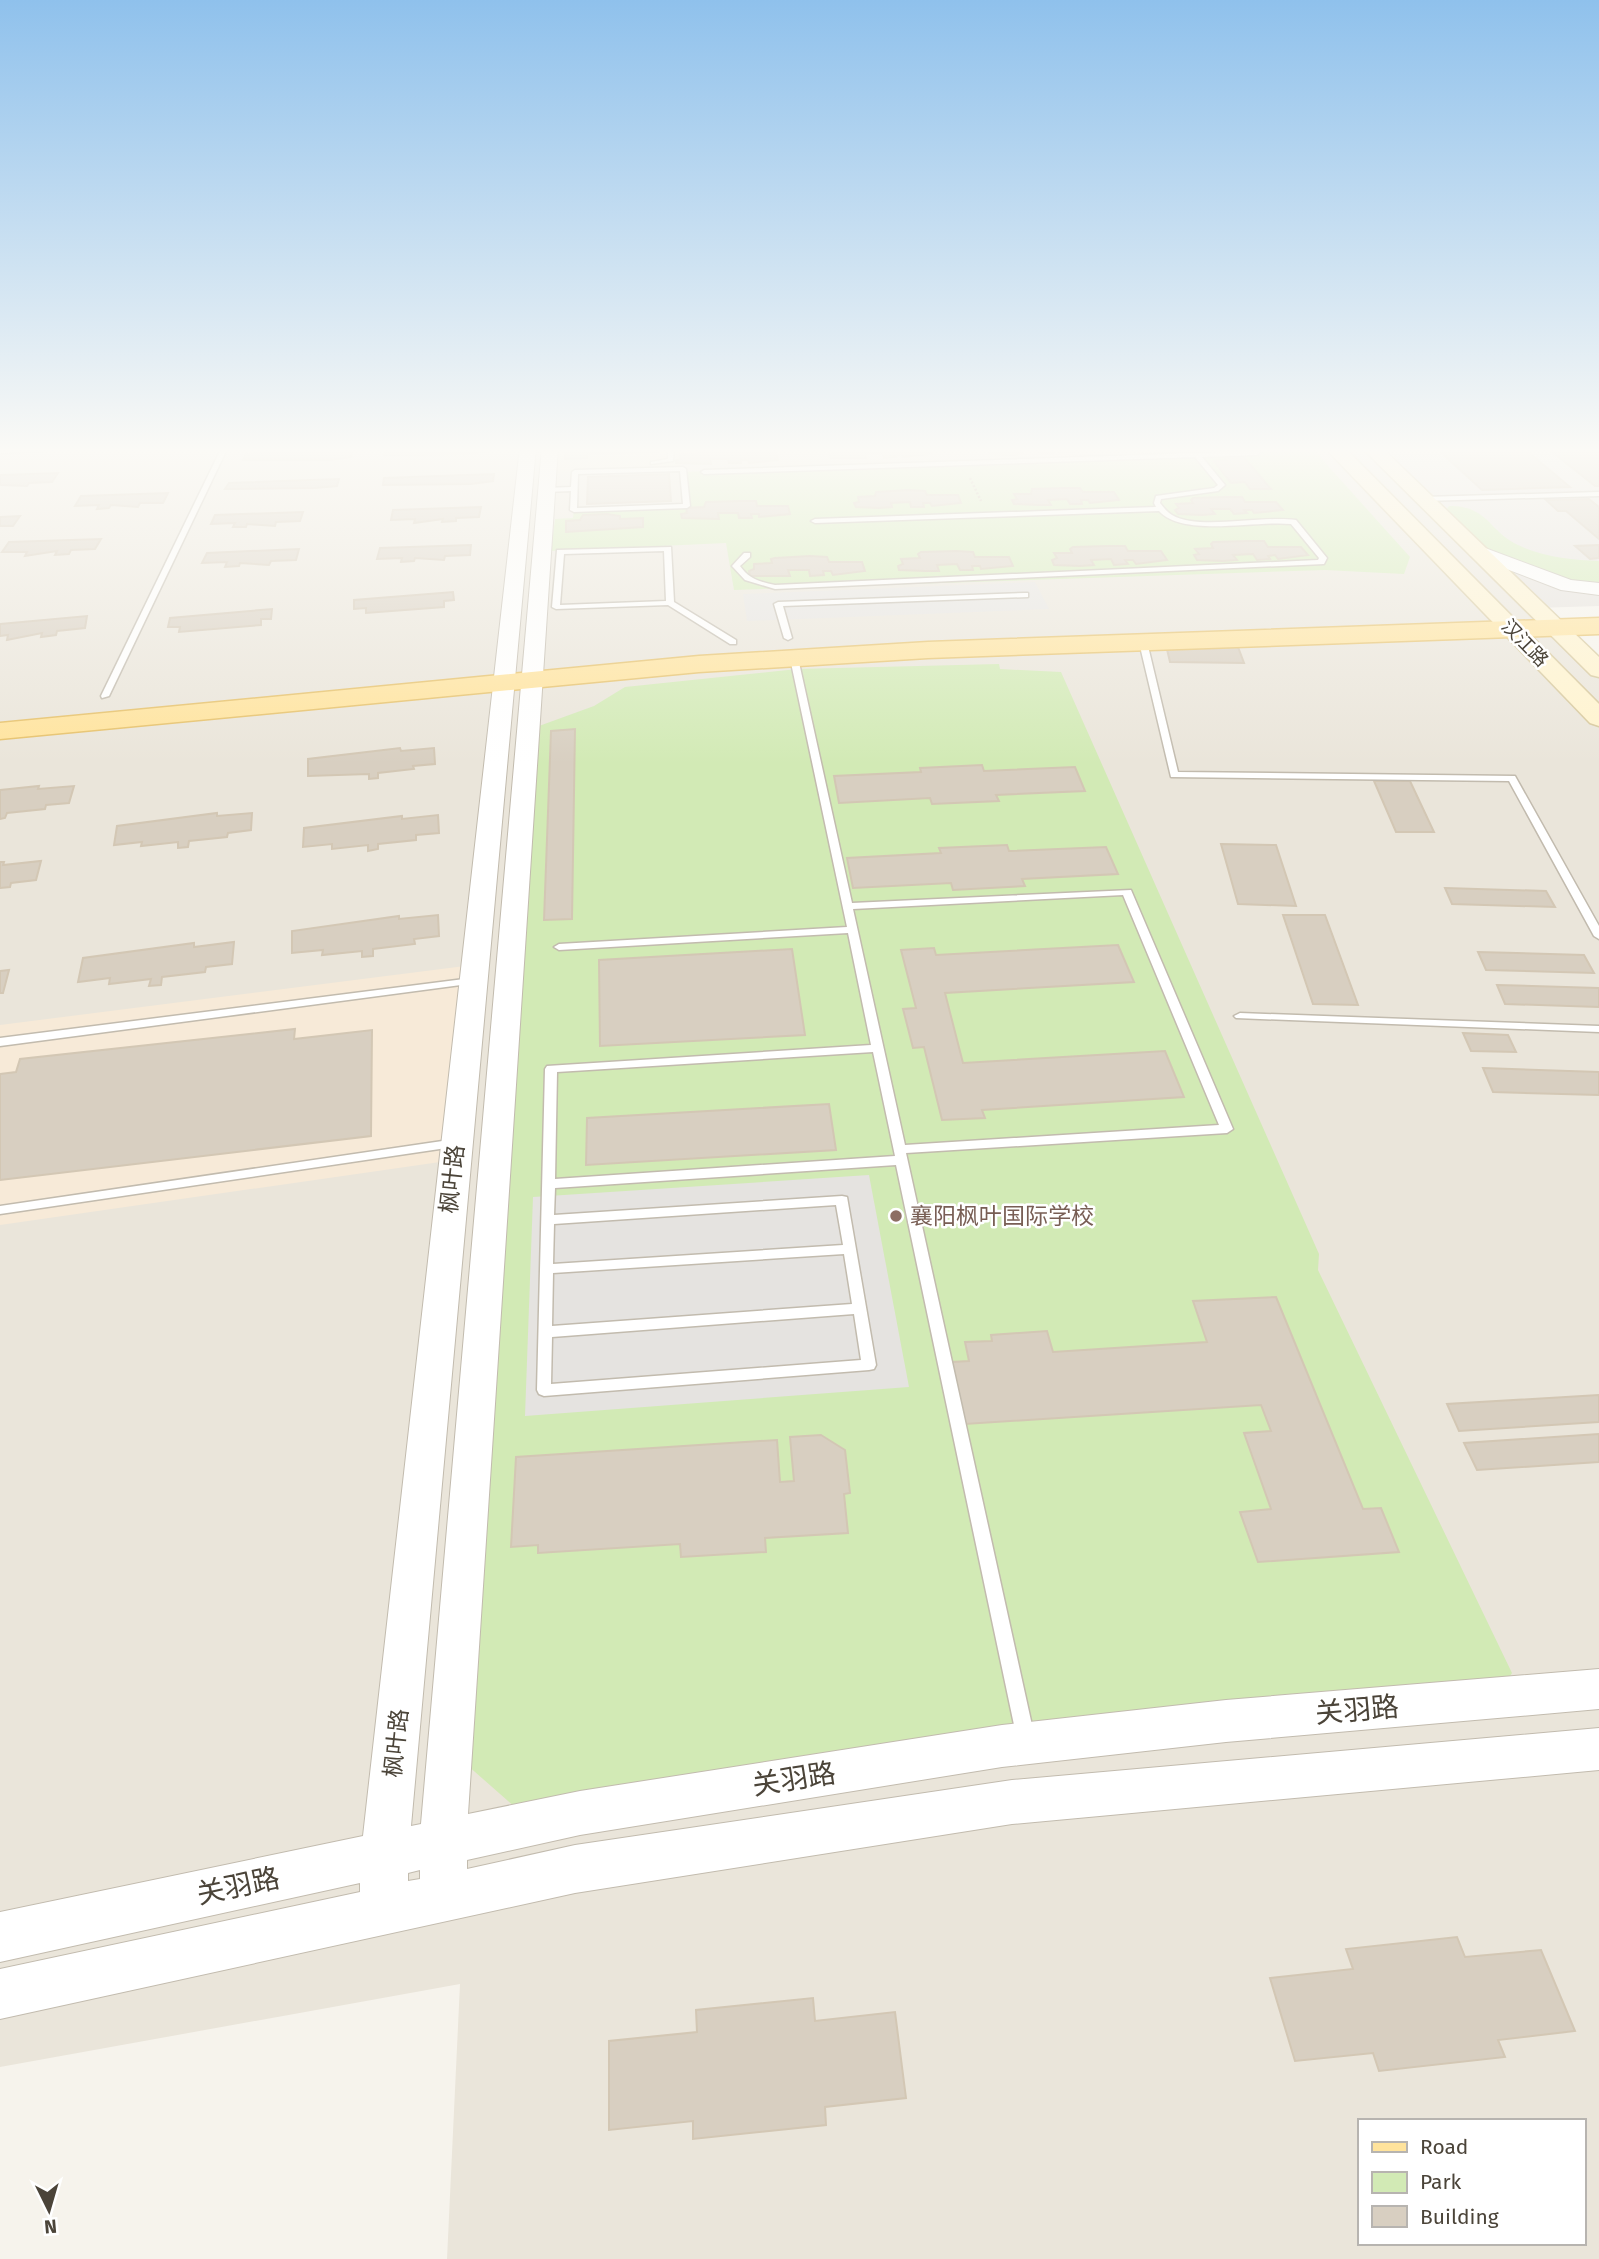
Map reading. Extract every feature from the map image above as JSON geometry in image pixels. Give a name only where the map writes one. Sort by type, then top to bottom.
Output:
[{"type":"main road","name":"汉江路","points":[[1437,552],[1599,718]]},
{"type":"main road","name":"汉江路","points":[[1478,552],[1599,670]]},
{"type":"main road","points":[[0,706],[105,696],[518,671],[699,664],[903,630],[1599,606]]},
{"type":"main road","points":[[0,732],[518,671],[733,642],[791,648],[928,650],[1599,626]]},
{"type":"street","name":"枫叶路","points":[[444,1898],[443,1842],[523,552]]},
{"type":"street","name":"枫叶路","points":[[383,1911],[385,1855],[472,981],[518,671],[546,552]]},
{"type":"street","points":[[1481,552],[1568,586],[1599,589]]},
{"type":"street","name":"关羽路","points":[[0,1937],[580,1813],[1027,1743],[1226,1721],[1599,1689]]},
{"type":"street","points":[[0,1994],[575,1869],[1012,1802],[1599,1749]]},
{"type":"lane","points":[[105,696],[174,552]]},
{"type":"lane","points":[[560,552],[556,607],[670,603],[733,642]]},
{"type":"lane","points":[[668,552],[670,603]]},
{"type":"lane","points":[[747,555],[736,566],[742,577],[775,587],[1311,564],[1321,562],[1324,558],[1319,552]]},
{"type":"lane","points":[[1026,595],[778,604],[791,648],[848,906],[1027,1743]]},
{"type":"lane","points":[[1143,642],[1174,775],[1512,778],[1599,936]]},
{"type":"lane","points":[[548,1184],[1227,1129],[1127,892],[848,906]]},
{"type":"lane","points":[[559,947],[853,930]]},
{"type":"lane","points":[[0,1042],[472,981]]},
{"type":"lane","points":[[1240,1016],[1599,1029]]},
{"type":"lane","points":[[547,1220],[842,1200],[869,1365],[544,1390],[547,1220],[551,1069],[878,1048]]},
{"type":"lane","points":[[0,1210],[456,1143]]},
{"type":"lane","points":[[546,1269],[850,1249]]},
{"type":"lane","points":[[545,1332],[860,1308]]},
{"type":"shaded area","points":[[0,552],[1479,552],[1536,608],[1599,678],[1599,2259],[447,2259],[460,1984],[0,2067]]},
{"type":"shaded area","points":[[1479,552],[1599,552],[1599,606],[1536,608]]},
{"type":"shaded area","points":[[1035,582],[1049,609],[747,621],[743,594]]},
{"type":"shaded area","points":[[473,965],[454,1160],[0,1225],[0,1025]]},
{"type":"shaded area","points":[[869,1175],[909,1387],[525,1416],[533,1197]]},
{"type":"green space","points":[[728,552],[1406,552],[1410,557],[1404,574],[1325,570],[734,590]]},
{"type":"green space","points":[[1496,552],[1539,552],[1599,561],[1599,584],[1543,574]]},
{"type":"green space","name":"襄阳枫叶国际学校","points":[[999,664],[1000,669],[1061,672],[1319,1254],[1318,1270],[1512,1673],[1503,1687],[524,1815],[450,1750],[528,730],[594,706],[625,687],[797,669]]},
{"type":"building","points":[[27,552],[48,552],[25,556]]},
{"type":"building","points":[[298,552],[296,560],[271,561],[269,565],[240,563],[239,566],[225,567],[227,562],[202,563],[207,553]]},
{"type":"building","points":[[379,552],[470,552],[470,555],[445,556],[444,560],[415,558],[414,561],[401,562],[402,558],[377,559]]},
{"type":"building","points":[[973,552],[975,557],[1009,557],[1013,566],[981,569],[980,566],[972,566],[973,570],[960,570],[957,564],[937,565],[939,571],[899,570],[898,566],[903,564],[901,559],[920,558],[918,554]]},
{"type":"building","points":[[1162,552],[1167,560],[1136,564],[1133,560],[1125,560],[1128,564],[1114,565],[1111,559],[1091,560],[1094,565],[1054,565],[1052,560],[1057,558],[1054,553]]},
{"type":"building","points":[[1306,552],[1308,555],[1278,559],[1275,555],[1268,556],[1270,559],[1257,560],[1253,554],[1233,555],[1237,560],[1223,561],[1197,560],[1194,555]]},
{"type":"building","points":[[1582,552],[1599,552],[1599,558],[1590,559]]},
{"type":"building","points":[[827,557],[829,562],[862,562],[865,571],[833,575],[831,571],[823,571],[824,575],[810,576],[809,570],[788,570],[790,576],[750,576],[749,571],[754,569],[754,564],[772,563],[771,559],[775,558]]},
{"type":"building","points":[[453,592],[454,600],[444,601],[444,607],[366,613],[366,608],[354,609],[354,600]]},
{"type":"building","points":[[272,609],[271,619],[261,619],[261,625],[179,632],[180,627],[168,627],[170,618]]},
{"type":"building","points":[[87,616],[85,628],[57,631],[56,635],[41,637],[42,633],[7,640],[8,635],[0,636],[0,624]]},
{"type":"building","points":[[1166,645],[1238,647],[1244,663],[1170,662]]},
{"type":"building","points":[[575,729],[572,919],[544,920],[551,731]]},
{"type":"building","points":[[400,748],[401,751],[434,748],[435,764],[378,773],[378,778],[369,779],[369,774],[308,776],[308,759]]},
{"type":"building","points":[[982,765],[984,771],[1075,767],[1085,791],[996,795],[999,801],[932,804],[930,798],[839,803],[834,776],[921,772],[920,768]]},
{"type":"building","points":[[1374,781],[1410,781],[1434,832],[1396,832]]},
{"type":"building","points":[[39,786],[38,789],[74,786],[69,803],[46,805],[45,809],[7,813],[5,818],[0,819],[0,790]]},
{"type":"building","points":[[217,813],[217,816],[252,813],[251,830],[228,833],[227,837],[189,841],[188,847],[178,848],[178,842],[141,846],[142,842],[114,845],[117,826]]},
{"type":"building","points":[[438,815],[439,833],[416,835],[416,840],[378,844],[378,849],[368,851],[368,845],[332,849],[332,844],[303,847],[304,828],[402,816],[402,819]]},
{"type":"building","points":[[1221,844],[1276,845],[1296,906],[1238,904]]},
{"type":"building","points":[[1007,845],[1009,851],[1106,847],[1118,874],[1022,879],[1025,886],[953,890],[951,883],[853,888],[847,858],[941,853],[939,848]]},
{"type":"building","points":[[41,861],[36,880],[11,883],[10,887],[0,888],[0,862],[4,862],[3,865]]},
{"type":"building","points":[[1445,888],[1546,891],[1555,907],[1452,904]]},
{"type":"building","points":[[438,915],[439,936],[414,939],[415,944],[373,949],[373,956],[362,957],[362,951],[322,955],[323,950],[292,953],[292,931],[399,916],[399,919]]},
{"type":"building","points":[[1283,915],[1325,915],[1358,1005],[1313,1004]]},
{"type":"building","points":[[234,942],[232,964],[206,967],[205,972],[162,977],[161,985],[149,986],[151,979],[109,984],[110,978],[78,982],[83,958],[194,943],[194,947]]},
{"type":"building","points":[[1118,945],[1134,982],[945,993],[963,1063],[1165,1051],[1184,1097],[982,1110],[985,1118],[942,1120],[924,1047],[913,1048],[903,1009],[916,1008],[901,950],[934,948],[936,955]]},
{"type":"building","points":[[792,949],[805,1035],[600,1046],[599,960]]},
{"type":"building","points":[[1478,952],[1584,955],[1594,973],[1486,970]]},
{"type":"building","points":[[9,970],[3,993],[0,993],[0,971]]},
{"type":"building","points":[[1497,985],[1599,988],[1599,1007],[1505,1004]]},
{"type":"building","points":[[295,1029],[294,1039],[372,1030],[371,1136],[0,1180],[0,1074],[16,1072],[20,1059]]},
{"type":"building","points":[[1463,1033],[1508,1035],[1516,1052],[1471,1051]]},
{"type":"building","points":[[1483,1068],[1599,1072],[1599,1095],[1493,1092]]},
{"type":"building","points":[[829,1104],[836,1150],[586,1165],[587,1118]]},
{"type":"building","points":[[1276,1297],[1363,1509],[1381,1508],[1399,1552],[1258,1562],[1240,1512],[1271,1509],[1244,1433],[1271,1431],[1261,1405],[965,1424],[952,1362],[969,1361],[965,1342],[992,1341],[991,1335],[1047,1331],[1053,1352],[1207,1342],[1193,1301]]},
{"type":"building","points":[[1599,1395],[1599,1422],[1459,1431],[1447,1404]]},
{"type":"building","points":[[1599,1434],[1599,1462],[1477,1470],[1464,1443]]},
{"type":"building","points":[[821,1435],[845,1450],[850,1493],[844,1494],[848,1533],[765,1538],[766,1552],[681,1557],[680,1544],[538,1553],[538,1545],[511,1547],[516,1457],[777,1440],[780,1482],[794,1481],[790,1437]]},
{"type":"building","points":[[1457,1937],[1465,1957],[1541,1950],[1575,2031],[1498,2040],[1505,2057],[1379,2071],[1373,2053],[1295,2061],[1270,1978],[1353,1969],[1346,1949]]},
{"type":"building","points":[[813,1998],[815,2021],[895,2012],[906,2098],[825,2107],[826,2125],[693,2139],[693,2121],[609,2130],[609,2041],[697,2032],[696,2010]]},
{"type":"place","name":"襄阳枫叶国际学校","points":[[896,1216]]}]
